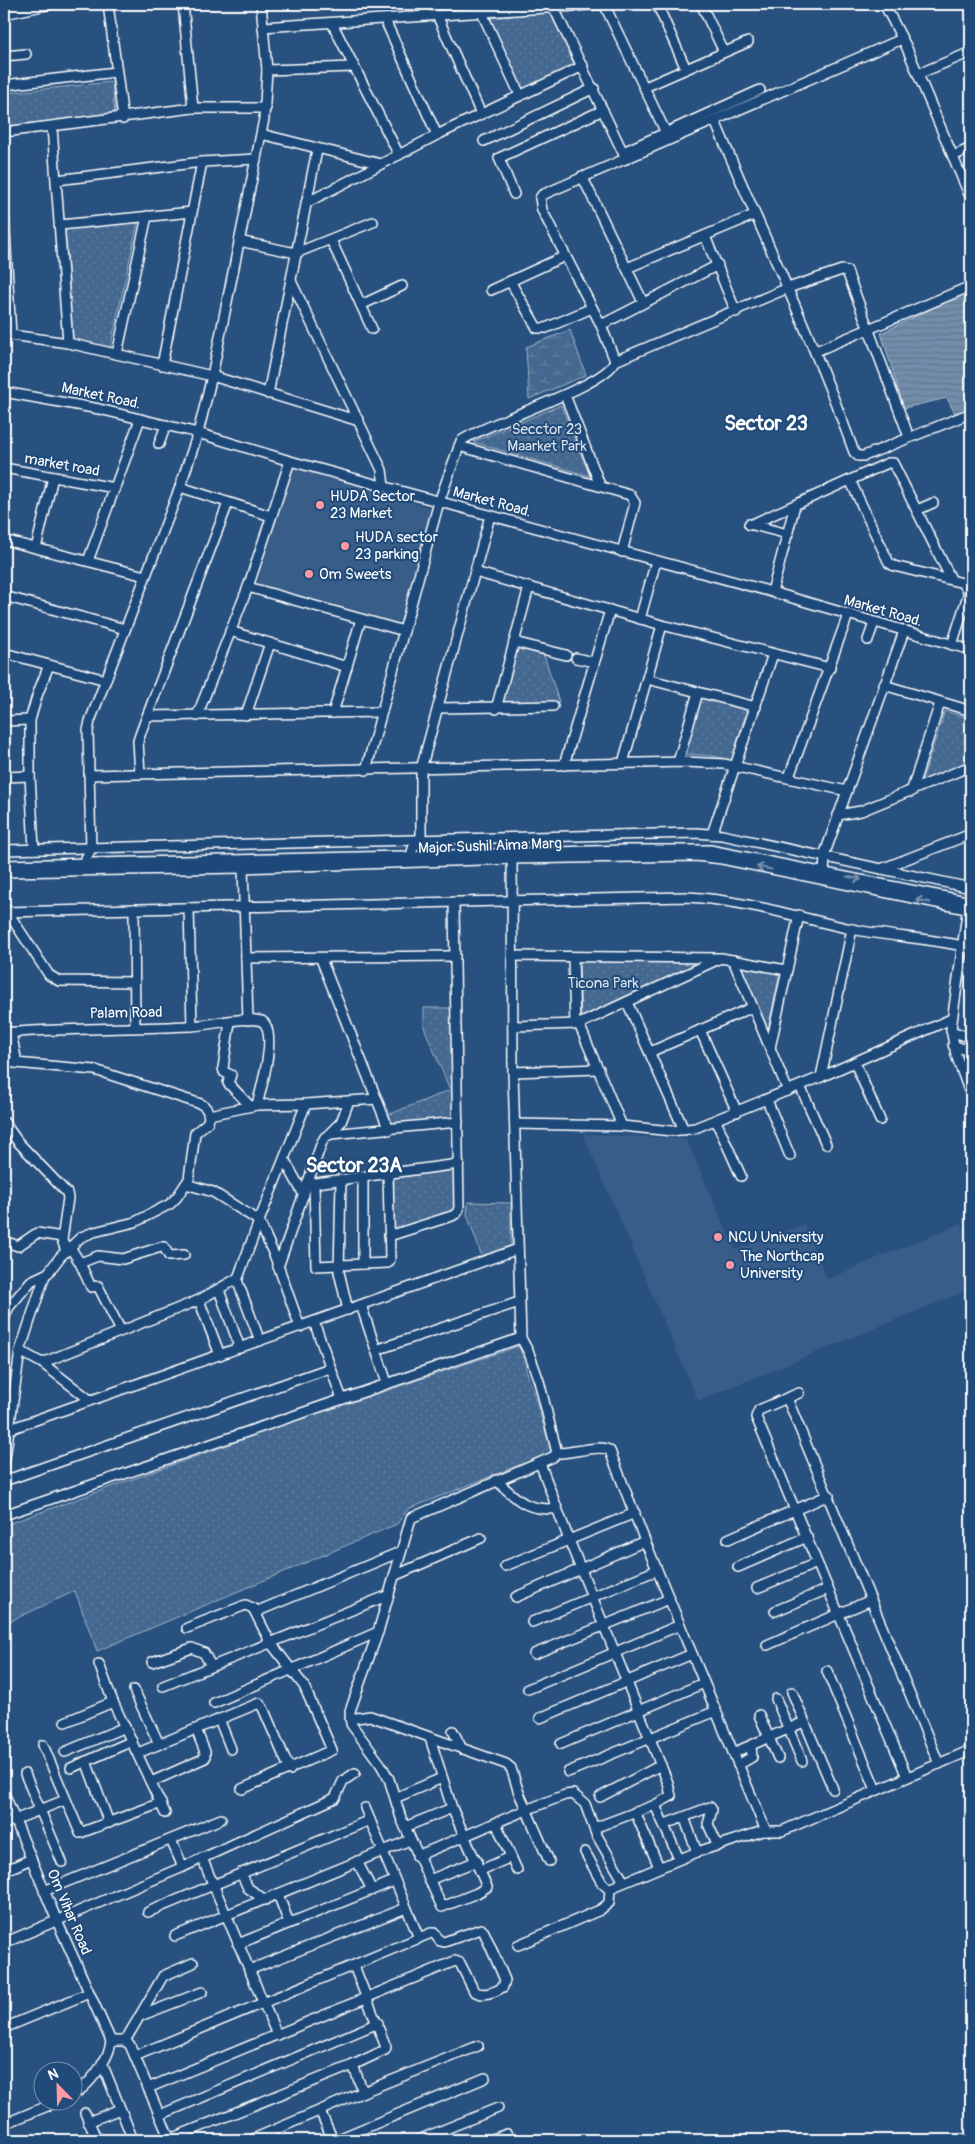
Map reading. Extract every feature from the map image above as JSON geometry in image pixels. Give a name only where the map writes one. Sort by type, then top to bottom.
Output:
[{"type":"street","points":[[4,14],[52,4]]},
{"type":"street","points":[[108,4],[123,118]]},
{"type":"street","points":[[183,4],[193,108]]},
{"type":"street","points":[[85,867],[86,858],[91,850],[88,731],[180,487],[198,433],[240,241],[266,108],[267,70],[261,4]]},
{"type":"street","points":[[425,4],[426,16]]},
{"type":"street","points":[[263,27],[604,4],[668,136]]},
{"type":"street","points":[[657,4],[686,69]]},
{"type":"street","points":[[701,4],[724,52]]},
{"type":"street","points":[[884,4],[918,74],[971,199]]},
{"type":"street","points":[[554,8],[594,88],[624,156]]},
{"type":"street","points":[[481,11],[520,95]]},
{"type":"street","points":[[437,15],[481,114]]},
{"type":"street","points":[[385,20],[437,135]]},
{"type":"street","points":[[332,23],[399,155]]},
{"type":"street","points":[[668,136],[715,121],[902,40]]},
{"type":"street","points":[[645,87],[748,42]]},
{"type":"street","points":[[4,56],[26,54]]},
{"type":"street","points":[[918,74],[971,54]]},
{"type":"street","points":[[306,203],[437,135],[583,66]]},
{"type":"street","points":[[267,70],[354,67]]},
{"type":"street","points":[[4,85],[116,72]]},
{"type":"street","points":[[484,141],[594,88]]},
{"type":"street","points":[[615,361],[601,325],[542,210],[540,198],[542,195],[668,136],[760,90]]},
{"type":"street","points":[[4,132],[193,108],[266,108]]},
{"type":"street","points":[[514,194],[499,158],[603,110]]},
{"type":"street","points":[[715,121],[754,215],[816,351],[854,452],[858,456],[864,456],[971,413]]},
{"type":"street","points":[[52,127],[68,343]]},
{"type":"street","points":[[261,134],[317,150],[381,164]]},
{"type":"street","points":[[953,156],[971,148]]},
{"type":"street","points":[[268,394],[317,150]]},
{"type":"street","points":[[56,180],[202,162],[256,159]]},
{"type":"street","points":[[162,365],[202,162]]},
{"type":"street","points":[[582,176],[643,302]]},
{"type":"street","points":[[60,226],[192,212]]},
{"type":"street","points":[[4,214],[8,335],[68,343],[212,376],[359,421]]},
{"type":"street","points":[[627,268],[754,215]]},
{"type":"street","points":[[117,354],[147,216]]},
{"type":"street","points":[[240,241],[296,252],[331,240],[373,222]]},
{"type":"street","points":[[705,236],[736,312]]},
{"type":"street","points":[[331,240],[372,329]]},
{"type":"street","points":[[490,290],[565,256]]},
{"type":"street","points":[[601,325],[718,264]]},
{"type":"street","points":[[366,770],[439,502],[459,446],[465,439],[564,395],[609,369],[615,361],[736,312],[788,288],[842,270],[847,272],[909,437]]},
{"type":"street","points":[[510,281],[538,328],[546,328],[592,308]]},
{"type":"street","points":[[291,282],[382,470],[384,486]]},
{"type":"street","points":[[361,305],[402,286]]},
{"type":"street","points":[[816,351],[971,286]]},
{"type":"street","name":"Market Road.","points":[[4,392],[55,400],[198,433],[290,461],[772,592],[971,650]]},
{"type":"street","points":[[564,395],[600,485]]},
{"type":"street","points":[[88,562],[140,419]]},
{"type":"street","points":[[159,444],[166,425]]},
{"type":"street","points":[[459,446],[630,495],[635,503],[622,552]]},
{"type":"street","points":[[197,716],[248,587],[290,461]]},
{"type":"street","points":[[788,534],[748,524],[893,463],[951,580]]},
{"type":"street","name":"market road","points":[[4,468],[115,488]]},
{"type":"street","points":[[36,548],[53,477]]},
{"type":"street","points":[[850,480],[889,563],[894,566],[966,585],[969,592],[952,645]]},
{"type":"street","points":[[180,487],[272,516]]},
{"type":"street","points":[[140,774],[138,741],[228,503]]},
{"type":"street","points":[[917,510],[933,503]]},
{"type":"street","points":[[772,592],[795,505]]},
{"type":"street","points":[[428,855],[427,849],[421,841],[422,769],[490,516]]},
{"type":"street","points":[[4,540],[146,576]]},
{"type":"street","points":[[640,619],[656,561]]},
{"type":"street","points":[[475,572],[662,625],[830,668]]},
{"type":"street","points":[[248,587],[404,631]]},
{"type":"street","points":[[496,708],[529,587]]},
{"type":"street","points":[[4,596],[125,629]]},
{"type":"street","points":[[564,765],[610,610]]},
{"type":"street","points":[[789,777],[848,615]]},
{"type":"street","points":[[333,713],[361,619]]},
{"type":"street","points":[[868,640],[874,623]]},
{"type":"street","points":[[623,763],[662,625]]},
{"type":"street","points":[[230,631],[347,666]]},
{"type":"street","points":[[820,875],[824,856],[838,815],[904,631]]},
{"type":"street","points":[[514,642],[566,655]]},
{"type":"street","points":[[246,715],[270,643]]},
{"type":"street","points":[[4,653],[106,680]]},
{"type":"street","points":[[712,834],[773,654]]},
{"type":"street","points":[[576,658],[594,662]]},
{"type":"street","points":[[34,849],[30,776],[30,720],[49,665]]},
{"type":"street","points":[[647,679],[756,707]]},
{"type":"street","points":[[884,685],[971,711]]},
{"type":"street","points":[[678,762],[698,692]]},
{"type":"street","points":[[911,792],[940,702]]},
{"type":"street","points":[[438,708],[554,706]]},
{"type":"street","points":[[148,716],[382,712]]},
{"type":"street","points":[[4,721],[30,720]]},
{"type":"street","points":[[89,775],[711,762],[789,777],[847,791]]},
{"type":"street","points":[[838,815],[861,812],[971,766]]},
{"type":"street","points":[[4,777],[30,776]]},
{"type":"street","points":[[4,850],[91,850],[696,833],[712,834],[824,856],[971,888]]},
{"type":"street","points":[[881,869],[970,837]]},
{"type":"street","points":[[411,856],[413,848],[421,841]]},
{"type":"street","points":[[91,850],[96,856],[98,867]]},
{"type":"street","name":"Major Sushil Aima Marg","points":[[98,867],[428,855],[696,856],[820,875],[970,906]]},
{"type":"street","points":[[512,856],[514,956],[513,1072],[521,1338],[529,1352],[539,1381],[557,1453]]},
{"type":"street","name":"Major Sushil Aima Marg","points":[[4,865],[243,868],[512,856]]},
{"type":"street","name":"Major Sushil Aima Marg","points":[[4,872],[85,867]]},
{"type":"street","points":[[243,868],[248,1020],[262,1021],[267,1026],[267,1058],[253,1105]]},
{"type":"street","points":[[4,910],[244,907],[687,896],[799,915],[852,929],[968,947]]},
{"type":"street","points":[[388,1236],[452,1216],[457,1213],[459,1208],[454,902]]},
{"type":"street","points":[[970,906],[968,947],[951,1019],[951,1031],[971,1096]]},
{"type":"street","points":[[189,908],[192,1026]]},
{"type":"street","points":[[134,909],[134,1027]]},
{"type":"street","points":[[4,910],[54,979],[59,981],[134,982]]},
{"type":"street","points":[[770,1048],[799,915]]},
{"type":"street","points":[[821,1077],[852,929]]},
{"type":"street","points":[[246,958],[321,959],[455,956]]},
{"type":"street","points":[[514,956],[721,958],[786,970]]},
{"type":"street","points":[[573,957],[577,1025],[599,1069],[622,1126]]},
{"type":"street","points":[[513,1026],[577,1025],[721,958]]},
{"type":"street","points":[[321,959],[389,1130]]},
{"type":"street","points":[[734,960],[788,1091]]},
{"type":"street","points":[[628,1002],[684,1130]]},
{"type":"street","points":[[650,1052],[753,1007]]},
{"type":"street","points":[[515,1124],[622,1126],[672,1131],[684,1130],[716,1121],[767,1100],[855,1063],[951,1019]]},
{"type":"street","name":"Palam Road","points":[[7,1032],[59,1028],[192,1026],[248,1020]]},
{"type":"street","points":[[230,1022],[224,1072],[231,1075],[228,1083],[253,1105]]},
{"type":"street","points":[[700,1030],[737,1112]]},
{"type":"street","points":[[951,1031],[971,1038]]},
{"type":"street","points":[[7,1032],[17,1063]]},
{"type":"street","points":[[954,1045],[971,1052]]},
{"type":"street","points":[[4,1062],[95,1070],[200,1104],[205,1106],[209,1114],[208,1122],[195,1133],[190,1172],[186,1184],[177,1197],[162,1208],[131,1224],[88,1234],[68,1249],[45,1275],[20,1352],[4,1465]]},
{"type":"street","points":[[855,1063],[880,1120]]},
{"type":"street","points":[[513,1072],[599,1069]]},
{"type":"street","points":[[800,1086],[826,1144]]},
{"type":"street","points":[[209,1114],[253,1105],[306,1104],[377,1099]]},
{"type":"street","points":[[767,1100],[790,1156]]},
{"type":"street","points":[[278,1267],[304,1194],[311,1183],[322,1142],[341,1122],[349,1101]]},
{"type":"street","points":[[42,1363],[199,1300],[237,1280],[306,1104]]},
{"type":"street","points":[[716,1121],[741,1176]]},
{"type":"street","points":[[4,1122],[18,1142],[67,1193],[68,1198],[62,1238],[68,1249],[80,1263],[91,1287],[98,1286],[121,1331]]},
{"type":"street","points":[[327,1136],[331,1134],[458,1122]]},
{"type":"street","points":[[284,1160],[304,1194]]},
{"type":"street","points":[[311,1183],[459,1164]]},
{"type":"street","points":[[311,1183],[315,1264],[318,1266],[339,1266],[390,1263],[388,1174]]},
{"type":"street","points":[[363,1177],[363,1264]]},
{"type":"street","points":[[341,1180],[339,1266],[348,1310]]},
{"type":"street","points":[[186,1184],[224,1198],[259,1221],[300,1327]]},
{"type":"street","points":[[4,1241],[18,1246],[37,1233],[62,1238]]},
{"type":"street","points":[[80,1263],[98,1256],[123,1259],[161,1247],[164,1248],[169,1256],[184,1255]]},
{"type":"street","points":[[10,1429],[518,1249]]},
{"type":"street","points":[[4,1319],[11,1304],[31,1281],[45,1275]]},
{"type":"street","points":[[237,1280],[260,1341]]},
{"type":"street","points":[[219,1290],[240,1348]]},
{"type":"street","points":[[199,1300],[220,1355]]},
{"type":"street","points":[[376,1350],[519,1302]]},
{"type":"street","points":[[361,1305],[387,1384]]},
{"type":"street","points":[[314,1322],[342,1399]]},
{"type":"street","points":[[4,1515],[521,1338]]},
{"type":"street","points":[[20,1352],[42,1363],[90,1400]]},
{"type":"street","points":[[4,1482],[330,1368]]},
{"type":"street","points":[[799,1392],[759,1410],[756,1415],[907,1777]]},
{"type":"street","points":[[787,1398],[829,1495],[939,1764]]},
{"type":"street","points":[[430,1738],[452,1808],[486,1883],[485,1889],[442,1907],[405,1828],[386,1772],[356,1732],[350,1719],[350,1711],[378,1632],[410,1521],[414,1515],[540,1463],[557,1453],[568,1454],[592,1448],[608,1448],[766,1832]]},
{"type":"street","points":[[540,1463],[569,1540],[672,1793],[670,1798],[655,1805],[594,1828]]},
{"type":"street","points":[[496,1480],[528,1506],[540,1510],[557,1509]]},
{"type":"street","points":[[728,1539],[829,1495]]},
{"type":"street","points":[[505,1566],[635,1513]]},
{"type":"street","points":[[738,1567],[807,1537]]},
{"type":"street","points":[[394,1576],[481,1538]]},
{"type":"street","points":[[516,1597],[645,1541]]},
{"type":"street","points":[[254,1610],[258,1611],[400,1552]]},
{"type":"street","points":[[757,1588],[817,1563]]},
{"type":"street","points":[[532,1622],[657,1570]]},
{"type":"street","points":[[775,1611],[828,1589]]},
{"type":"street","points":[[163,1686],[389,1595]]},
{"type":"street","points":[[534,1654],[669,1599]]},
{"type":"street","points":[[767,1645],[871,1600]]},
{"type":"street","points":[[187,1628],[243,1606],[250,1606],[254,1610],[270,1642],[310,1697],[332,1750],[290,1770],[242,1789]]},
{"type":"street","points":[[528,1689],[680,1625]]},
{"type":"street","points":[[214,1703],[378,1632]]},
{"type":"street","points":[[152,1662],[192,1648],[204,1653],[211,1666]]},
{"type":"street","points":[[540,1718],[692,1654]]},
{"type":"street","points":[[98,1664],[113,1702],[165,1813]]},
{"type":"street","points":[[827,1671],[876,1790]]},
{"type":"street","points":[[561,1744],[704,1683]]},
{"type":"street","points":[[134,1690],[159,1744]]},
{"type":"street","points":[[792,1692],[833,1789]]},
{"type":"street","points":[[776,1699],[802,1761]]},
{"type":"street","points":[[65,1722],[113,1702]]},
{"type":"street","points":[[138,1753],[257,1704],[262,1705],[290,1770]]},
{"type":"street","points":[[568,1772],[716,1711]]},
{"type":"street","points":[[759,1715],[778,1758]]},
{"type":"street","points":[[350,1719],[370,1716],[462,1750],[496,1758],[506,1764],[511,1768],[526,1810],[549,1861]]},
{"type":"street","points":[[220,1719],[231,1749]]},
{"type":"street","points":[[733,1753],[804,1722]]},
{"type":"street","points":[[65,1752],[125,1727]]},
{"type":"street","points":[[151,1782],[205,1758],[205,1752],[196,1729]]},
{"type":"street","points":[[453,1731],[462,1750]]},
{"type":"street","points":[[71,1768],[132,1741]]},
{"type":"street","points":[[43,1745],[80,1833],[161,1803]]},
{"type":"street","points":[[738,1765],[752,1757],[751,1746]]},
{"type":"street","points":[[610,1890],[658,1867],[697,1852],[766,1832],[782,1831],[971,1750]]},
{"type":"street","points":[[86,1761],[109,1823]]},
{"type":"street","points":[[600,1797],[661,1765]]},
{"type":"street","points":[[4,1943],[184,1867],[335,1798],[344,1781],[355,1773]]},
{"type":"street","points":[[25,1774],[62,1862]]},
{"type":"street","points":[[395,1798],[442,1778]]},
{"type":"street","name":"Om Vihar Road","points":[[4,1793],[56,1921],[111,2041]]},
{"type":"street","points":[[418,1856],[526,1810],[565,1795],[573,1794],[585,1804],[594,1828],[624,1882]]},
{"type":"street","points":[[4,1824],[65,1800]]},
{"type":"street","points":[[655,1805],[679,1859]]},
{"type":"street","points":[[665,1824],[708,1807],[712,1808],[708,1824],[718,1846]]},
{"type":"street","points":[[365,1808],[419,1938]]},
{"type":"street","points":[[405,1828],[452,1808]]},
{"type":"street","points":[[635,1812],[658,1867]]},
{"type":"street","points":[[684,1817],[697,1852]]},
{"type":"street","points":[[44,1891],[221,1819]]},
{"type":"street","points":[[148,1912],[370,1820]]},
{"type":"street","points":[[496,1823],[517,1870]]},
{"type":"street","points":[[171,1840],[184,1867]]},
{"type":"street","points":[[175,1936],[410,1840]]},
{"type":"street","points":[[518,1944],[606,1907],[610,1901],[610,1890],[602,1883],[584,1852]]},
{"type":"street","points":[[429,1880],[511,1857]]},
{"type":"street","points":[[202,1858],[277,2035]]},
{"type":"street","points":[[4,1871],[31,1859]]},
{"type":"street","points":[[357,1861],[372,1890]]},
{"type":"street","points":[[241,1873],[248,1888],[264,1900]]},
{"type":"street","points":[[238,1944],[394,1881]]},
{"type":"street","points":[[278,1894],[289,1923]]},
{"type":"street","points":[[249,1970],[406,1908]]},
{"type":"street","points":[[135,2056],[434,1933],[440,1941],[444,1942],[481,1929],[505,1980],[503,1987],[488,1994],[478,1993],[474,1991],[460,1963],[457,1961],[148,2088]]},
{"type":"street","points":[[125,2041],[163,1976],[193,1963]]},
{"type":"street","points":[[82,2089],[86,2087],[102,2063],[111,2041],[125,2041],[130,2045],[170,2139],[353,2065],[387,2049],[354,1966]]},
{"type":"street","points":[[140,2016],[202,1992]]},
{"type":"street","points":[[4,2028],[89,1993]]},
{"type":"street","points":[[160,2115],[378,2023]]},
{"type":"street","points":[[251,2140],[478,2046]]},
{"type":"street","points":[[102,2063],[133,2140]]},
{"type":"street","points":[[353,2065],[363,2092]]},
{"type":"street","points":[[320,2111],[334,2140],[484,2078]]},
{"type":"street","points":[[418,2140],[498,2108]]},
{"type":"street","points":[[97,2140],[87,2118],[120,2109]]},
{"type":"street","points":[[4,2124],[32,2112]]},
{"type":"street","points":[[490,2140],[507,2134]]},
{"type":"shaded area","points":[[971,290],[971,412],[957,418],[947,398],[904,408],[881,333]]},
{"type":"shaded area","points":[[292,467],[434,509],[399,625],[257,584]]},
{"type":"shaded area","name":"The Northcap University","points":[[583,1134],[686,1139],[735,1250],[804,1224],[827,1279],[961,1223],[971,1246],[971,1289],[698,1401]]},
{"type":"green space","points":[[550,12],[575,66],[521,91],[490,18]]},
{"type":"green space","points":[[112,82],[115,115],[4,127],[4,93]]},
{"type":"green space","points":[[138,222],[110,349],[73,341],[65,229]]},
{"type":"green space","points":[[570,330],[586,375],[529,399],[526,347]]},
{"type":"green space","name":"Secctor 23 Maarket Park","points":[[561,405],[590,476],[473,442]]},
{"type":"green space","points":[[517,648],[544,655],[559,702],[502,703]]},
{"type":"green space","points":[[701,697],[747,709],[732,760],[685,754]]},
{"type":"green space","points":[[945,711],[971,719],[971,763],[921,783]]},
{"type":"green space","name":"Ticona Park","points":[[579,961],[702,961],[581,1018]]},
{"type":"green space","points":[[740,964],[780,973],[768,1029]]},
{"type":"green space","points":[[424,1008],[452,1008],[454,1117],[392,1126],[388,1115],[450,1090],[424,1027]]},
{"type":"green space","points":[[455,1170],[455,1210],[392,1230],[394,1178]]},
{"type":"green space","points":[[468,1202],[511,1203],[511,1246],[482,1257],[467,1214]]},
{"type":"green space","points":[[519,1346],[552,1452],[408,1509],[397,1524],[97,1651],[75,1591],[4,1624],[5,1525],[272,1429]]},
{"type":"place","name":"HUDA Sector 23 Market","points":[[320,505]]},
{"type":"place","name":"HUDA sector 23 parking","points":[[345,546]]},
{"type":"place","name":"Om Sweets","points":[[309,574]]},
{"type":"place","name":"NCU University","points":[[718,1237]]},
{"type":"place","name":"The Northcap University","points":[[730,1265]]},
{"type":"district","name":"Sector 23","points":[[766,423]]},
{"type":"district","name":"Sector 23A","points":[[354,1165]]}]
